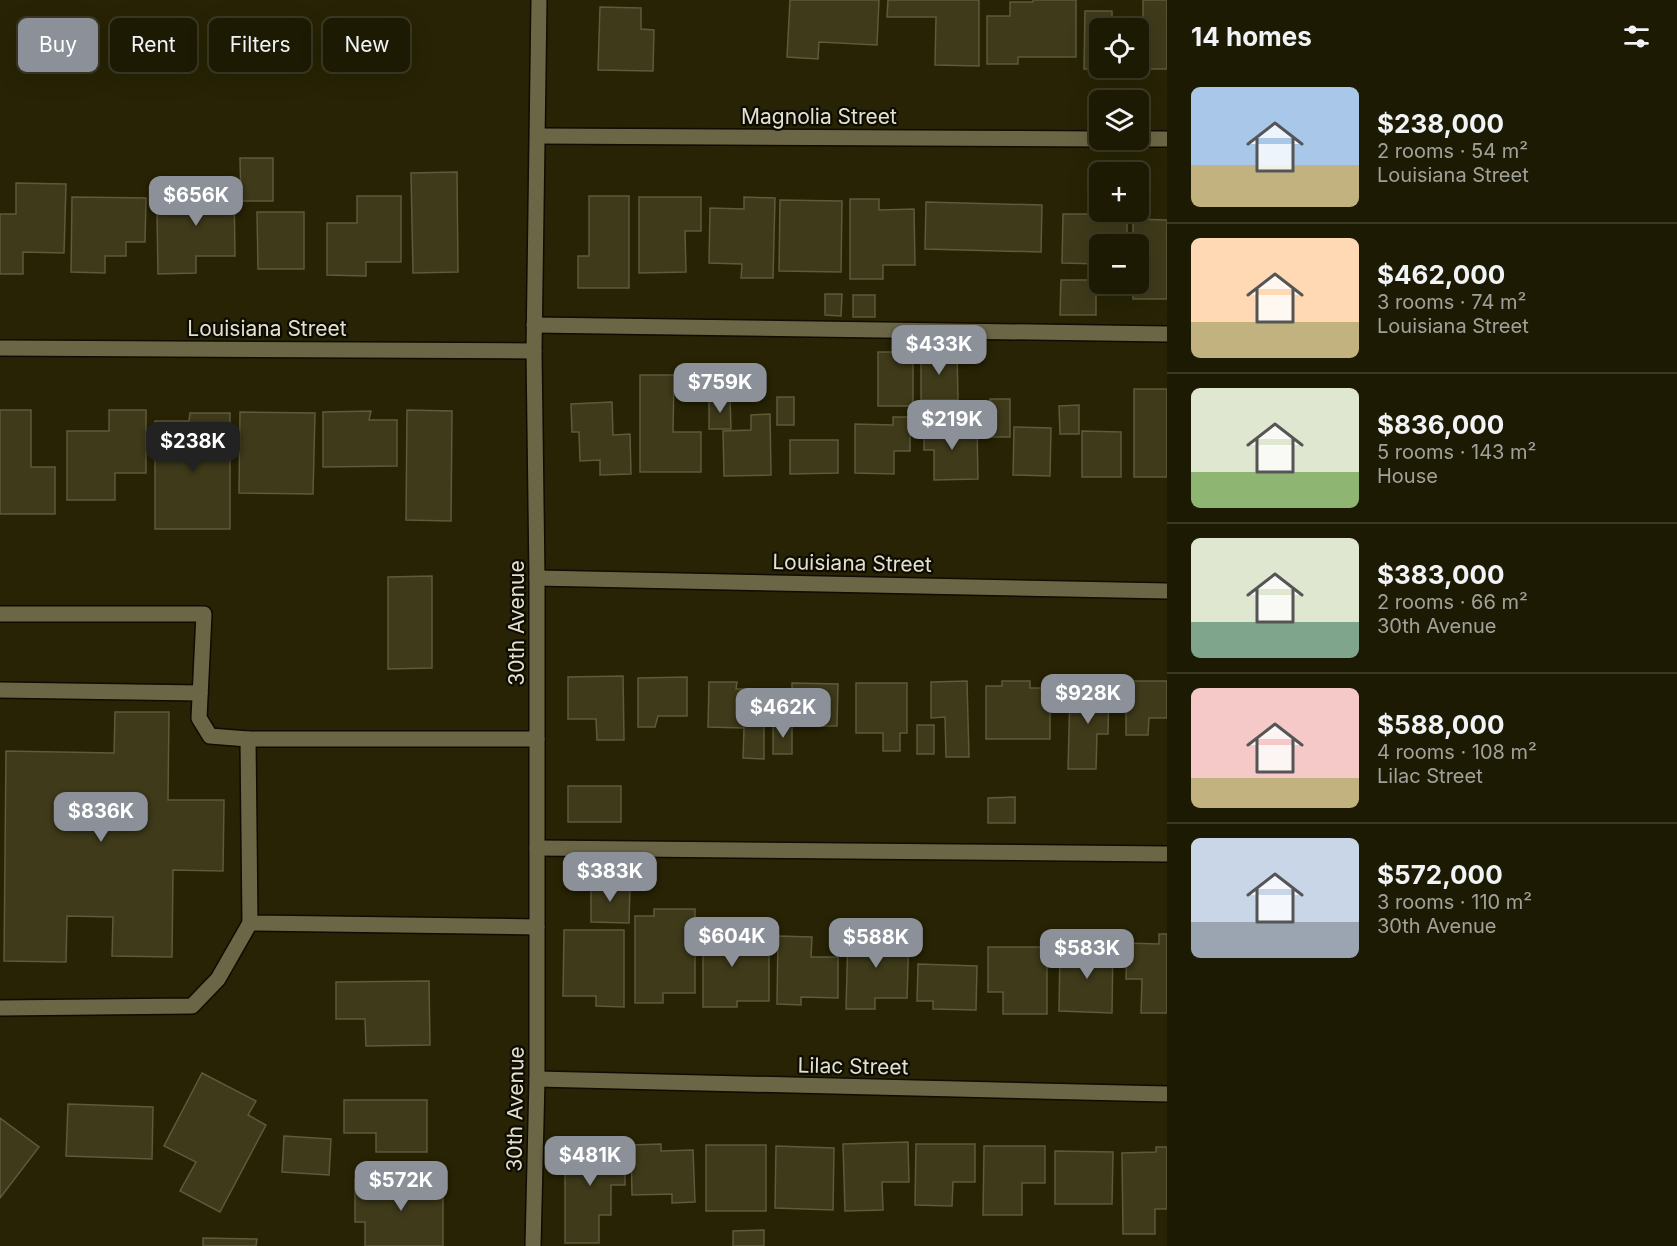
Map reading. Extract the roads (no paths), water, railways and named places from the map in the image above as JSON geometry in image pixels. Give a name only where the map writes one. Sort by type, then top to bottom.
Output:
[{"type":"street","name":"30th Avenue","points":[[533,1246],[537,1078],[537,578],[534,325],[539,0]]},
{"type":"street","name":"Magnolia Street","points":[[538,136],[1089,139]]},
{"type":"street","points":[[1149,139],[1167,139]]},
{"type":"street","points":[[534,325],[1167,334]]},
{"type":"street","name":"Louisiana Street","points":[[0,348],[534,351]]},
{"type":"street","name":"Louisiana Street","points":[[537,578],[1167,591]]},
{"type":"street","points":[[0,614],[204,614],[199,718],[210,736],[248,739],[537,739]]},
{"type":"street","points":[[0,690],[200,693]]},
{"type":"street","points":[[0,1008],[192,1006],[218,979],[250,923],[248,739]]},
{"type":"street","points":[[537,848],[1167,854]]},
{"type":"street","points":[[250,923],[537,927]]},
{"type":"street","name":"Lilac Street","points":[[537,1078],[1167,1095]]}]
